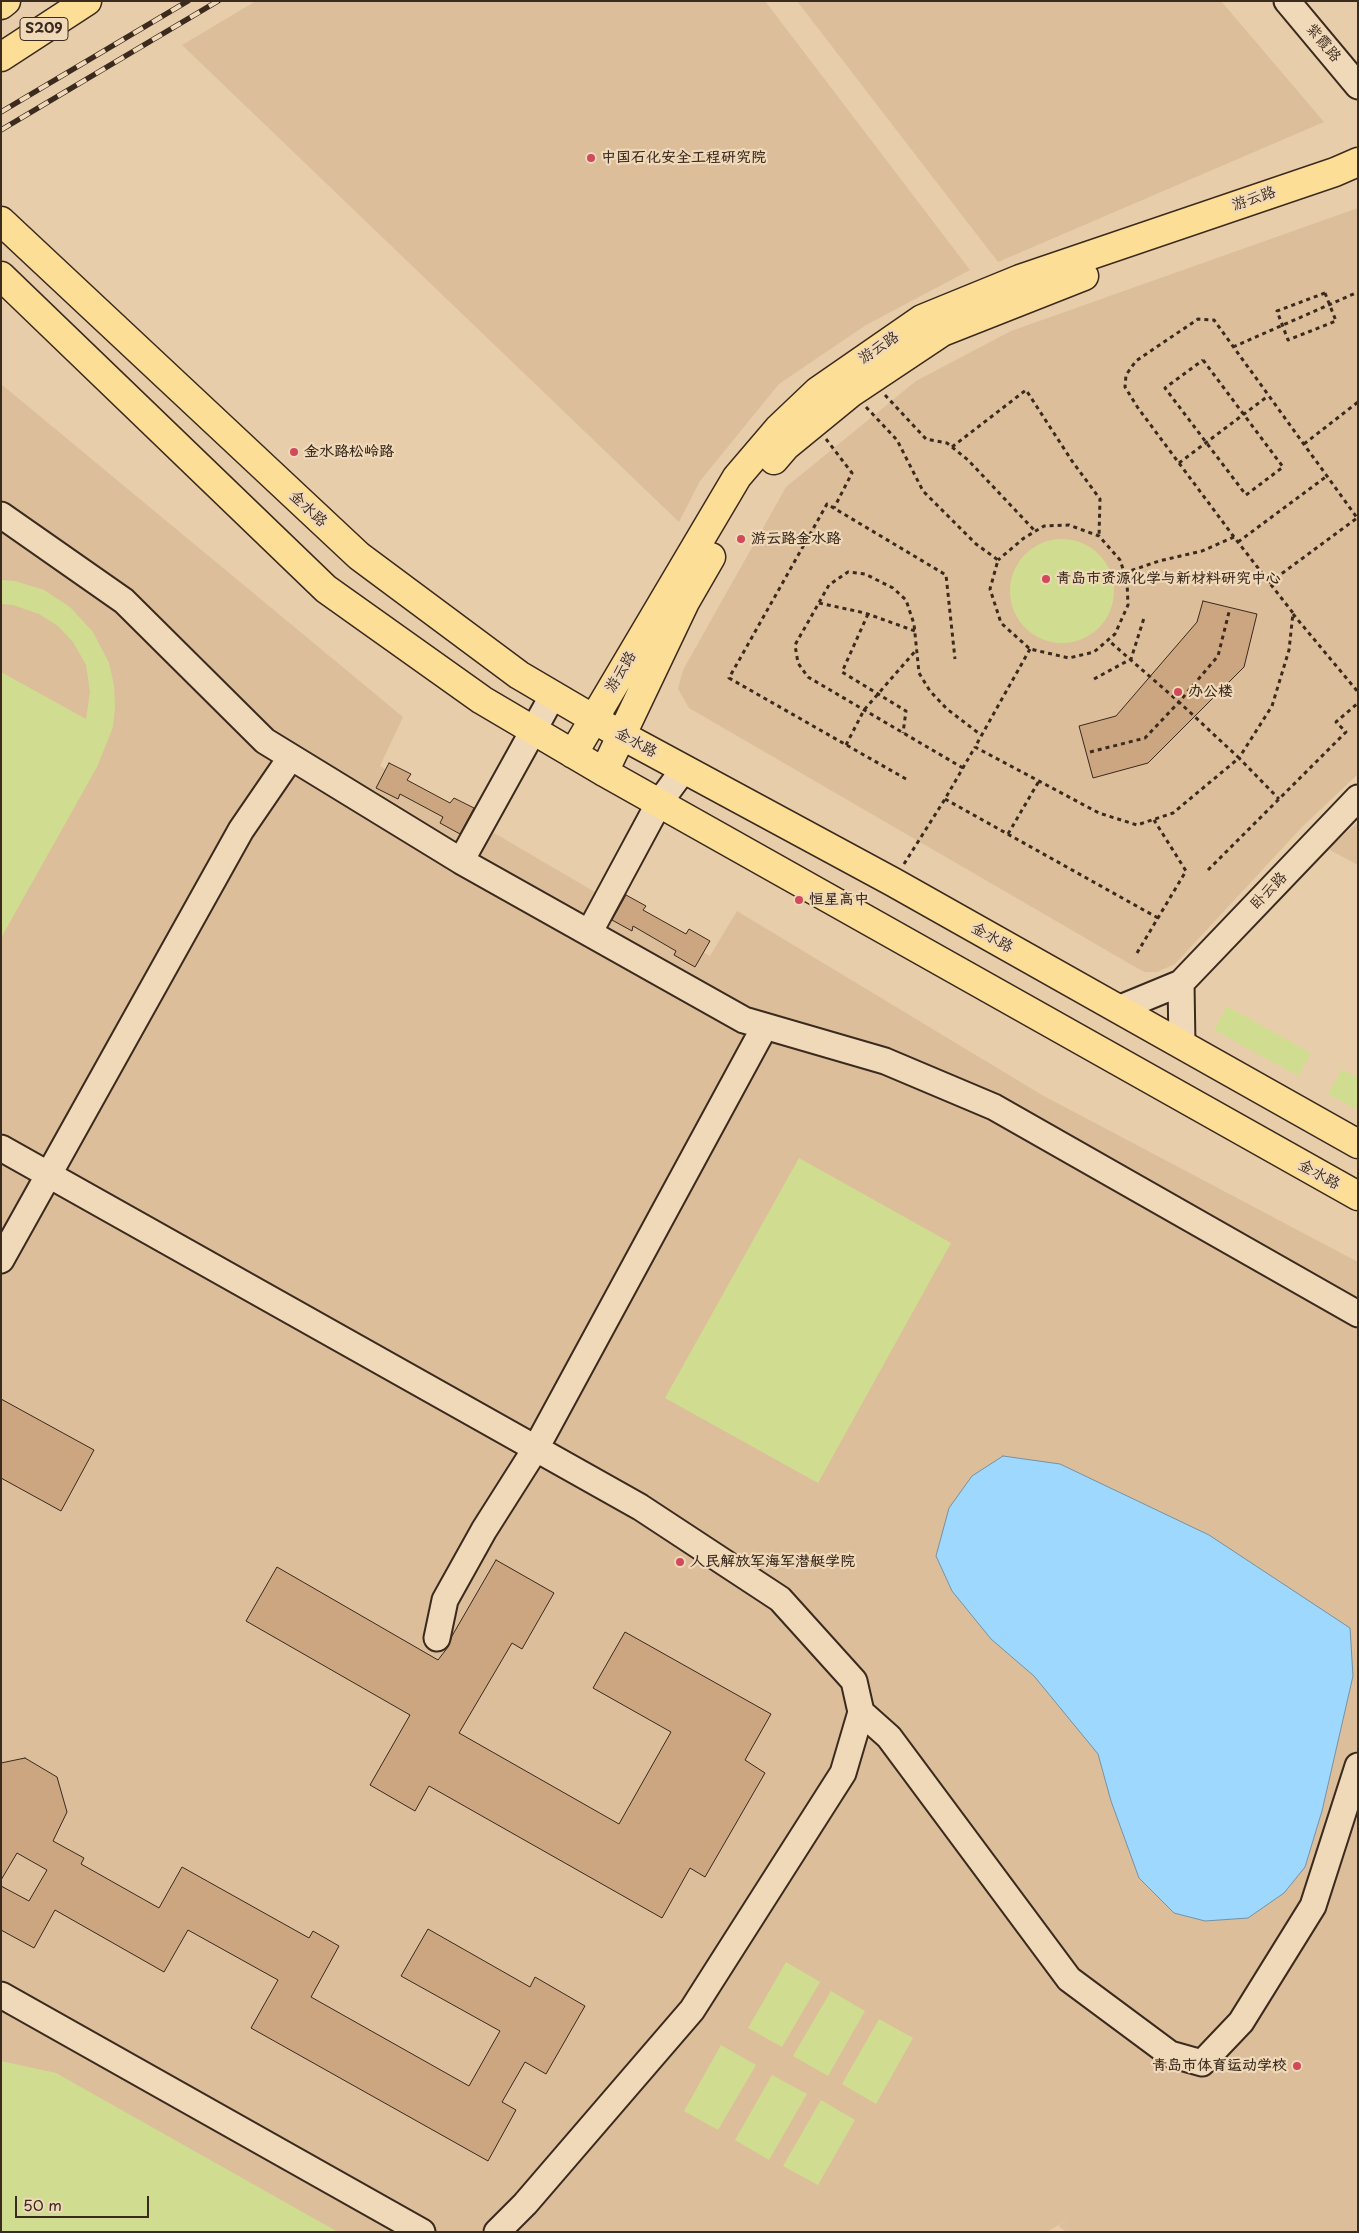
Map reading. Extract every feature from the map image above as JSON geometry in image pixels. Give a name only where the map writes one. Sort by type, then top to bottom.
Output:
[{"type":"main road","name":"S209","points":[[1,4],[6,1]]},
{"type":"main road","name":"S209","points":[[1,57],[87,1]]},
{"type":"main road","name":"游云路","points":[[572,754],[737,477],[778,429],[825,386],[922,319],[1020,278],[1326,175],[1358,162]]},
{"type":"main road","name":"游云路","points":[[604,772],[685,602],[755,482],[786,446],[814,422],[861,386],[942,332],[1030,296],[1183,239],[1358,182]]},
{"type":"main road","name":"金水路","points":[[1,221],[359,556],[519,675],[593,720],[893,882],[1358,1144]]},
{"type":"main road","name":"金水路","points":[[1,276],[326,589],[482,700],[572,754],[1358,1196]]},
{"type":"street","name":"紫霞路","points":[[1287,1],[1358,86]]},
{"type":"street","points":[[1,515],[124,601],[264,741],[461,861],[744,1020],[885,1061],[994,1107],[1358,1314]]},
{"type":"street","points":[[461,861],[553,695]]},
{"type":"street","points":[[1,1260],[50,1176],[241,830],[291,757]]},
{"type":"street","points":[[589,933],[659,803],[684,769]]},
{"type":"street","name":"卧云路","points":[[1118,1009],[1181,984],[1358,798]]},
{"type":"street","points":[[1181,984],[1182,1045]]},
{"type":"street","points":[[437,1638],[445,1600],[484,1530],[536,1448],[764,1026]]},
{"type":"street","points":[[1,1148],[640,1507],[780,1599],[854,1682],[861,1712],[843,1773],[692,2010],[525,2204],[497,2232]]},
{"type":"street","points":[[861,1712],[889,1737],[1070,1978],[1170,2054],[1202,2063],[1241,2022],[1313,1906],[1358,1766]]},
{"type":"street","points":[[1,1995],[422,2232]]},
{"type":"path","points":[[1325,292],[1336,321],[1288,340],[1282,326],[1277,311],[1325,292]]},
{"type":"path","points":[[1233,347],[1358,292]]},
{"type":"path","points":[[1269,583],[1357,518],[1214,320],[1198,319],[1136,361],[1126,374],[1125,387],[1269,583],[1358,692]]},
{"type":"path","points":[[1203,360],[1283,467],[1246,495],[1206,442],[1165,388],[1203,360]]},
{"type":"path","points":[[861,386],[926,438],[947,443],[968,460],[1035,531]]},
{"type":"path","points":[[861,386],[897,440],[924,491],[976,544],[998,560]]},
{"type":"path","points":[[952,447],[1026,390],[1100,500],[1099,536]]},
{"type":"path","points":[[1179,463],[1268,396]]},
{"type":"path","points":[[1304,444],[1358,402]]},
{"type":"path","points":[[814,422],[852,474],[834,508]]},
{"type":"path","points":[[1238,542],[1327,476]]},
{"type":"path","points":[[906,779],[729,678],[827,504],[946,575],[955,659]]},
{"type":"path","points":[[1069,525],[1099,536],[1120,560],[1127,581],[1128,606],[1115,634],[1094,652],[1069,658],[1030,649],[1001,623],[990,589],[998,560],[1035,531],[1044,526],[1069,525]]},
{"type":"path","points":[[1124,573],[1159,561],[1202,551],[1234,537]]},
{"type":"path","points":[[963,768],[808,677],[798,664],[795,645],[829,586],[848,572],[865,574],[893,588],[906,600],[915,631],[919,673],[930,691],[947,709],[981,736]]},
{"type":"path","points":[[819,603],[868,614],[915,631]]},
{"type":"path","points":[[1090,752],[1145,738],[1218,656],[1229,612]]},
{"type":"path","points":[[975,747],[1099,813],[1137,826],[1173,813],[1239,758],[1272,706],[1290,650],[1293,613]]},
{"type":"path","points":[[868,614],[842,672],[906,711],[903,733]]},
{"type":"path","points":[[1094,679],[1131,659],[1144,618]]},
{"type":"path","points":[[1108,640],[1239,758],[1279,800]]},
{"type":"path","points":[[846,745],[864,710],[918,648]]},
{"type":"path","points":[[893,882],[945,799],[1030,649]]},
{"type":"path","points":[[1208,870],[1346,732],[1336,722],[1358,703]]},
{"type":"path","points":[[1008,834],[1039,781]]},
{"type":"path","points":[[945,799],[1158,918]]},
{"type":"path","points":[[1137,953],[1186,871],[1154,820]]},
{"type":"shaded area","name":"中国石化安全工程研究院","points":[[256,1],[765,1],[970,270],[866,325],[779,384],[700,481],[679,522],[182,45]]},
{"type":"shaded area","points":[[797,1],[1221,1],[1324,122],[998,262]]},
{"type":"shaded area","name":"青岛市资源化学与新材料研究中心","points":[[1358,208],[1358,774],[1302,827],[1175,964],[1157,972],[1145,972],[1137,968],[689,708],[678,689],[683,670],[786,487],[916,381],[1011,331]]},
{"type":"shaded area","name":"人民解放军海军潜艇学院","points":[[1,384],[403,717],[380,766],[617,905],[710,956],[737,911],[1042,1095],[1358,1262],[1358,2232],[1067,2232],[1058,2226],[1070,2218],[1047,2232],[1,2232]]},
{"type":"shaded area","points":[[1358,822],[1358,865],[1328,849]]},
{"type":"green space","points":[[1062,539],[1082,543],[1099,554],[1110,571],[1114,591],[1110,611],[1099,628],[1082,639],[1062,643],[1042,639],[1025,628],[1014,611],[1010,591],[1014,571],[1025,554],[1042,543]]},
{"type":"green space","points":[[1,580],[15,581],[44,590],[70,607],[93,632],[109,663],[114,685],[115,707],[113,727],[97,767],[1,938],[1,672],[86,719],[90,692],[86,665],[73,642],[58,626],[39,614],[13,605],[1,604]]},
{"type":"green space","points":[[1227,1006],[1311,1053],[1298,1076],[1214,1030]]},
{"type":"green space","points":[[1342,1069],[1358,1078],[1358,1110],[1328,1094]]},
{"type":"green space","points":[[799,1158],[951,1243],[818,1483],[665,1398]]},
{"type":"green space","points":[[786,1962],[820,1982],[782,2047],[748,2028]]},
{"type":"green space","points":[[831,1991],[865,2011],[828,2076],[793,2056]]},
{"type":"green space","points":[[879,2019],[913,2038],[876,2104],[842,2084]]},
{"type":"green space","points":[[721,2045],[756,2065],[718,2130],[684,2111]]},
{"type":"green space","points":[[1,2061],[56,2073],[338,2232],[1,2232]]},
{"type":"green space","points":[[772,2075],[807,2094],[769,2160],[735,2140]]},
{"type":"green space","points":[[821,2100],[855,2120],[818,2185],[783,2166]]},
{"type":"water","points":[[1003,1456],[1060,1464],[1209,1535],[1350,1628],[1353,1676],[1322,1811],[1305,1867],[1284,1893],[1248,1918],[1205,1921],[1174,1913],[1139,1878],[1111,1801],[1098,1754],[1034,1676],[991,1639],[952,1591],[936,1556],[949,1508],[972,1476]]},
{"type":"building","name":"办公楼","points":[[1203,601],[1257,614],[1244,667],[1148,763],[1093,778],[1079,726],[1116,716],[1197,622]]},
{"type":"building","points":[[389,763],[411,774],[407,780],[450,803],[454,798],[474,808],[460,834],[440,823],[443,817],[400,794],[398,799],[376,788]]},
{"type":"building","points":[[626,895],[646,906],[643,910],[686,934],[689,929],[710,941],[695,967],[674,955],[676,951],[633,926],[632,931],[612,920]]},
{"type":"building","points":[[1,1399],[94,1450],[61,1511],[1,1478]]},
{"type":"building","points":[[496,1560],[554,1593],[522,1649],[512,1643],[459,1733],[619,1824],[671,1732],[593,1688],[625,1632],[771,1714],[745,1760],[765,1773],[705,1877],[690,1868],[662,1918],[429,1786],[415,1811],[370,1785],[410,1715],[246,1621],[277,1567],[438,1660],[448,1647],[452,1636]]},
{"type":"building","points":[[25,1758],[57,1777],[67,1812],[53,1841],[84,1858],[81,1864],[159,1908],[182,1867],[309,1938],[313,1931],[339,1946],[311,1997],[469,2086],[500,2031],[401,1976],[428,1929],[530,1987],[535,1977],[585,2006],[546,2074],[525,2062],[502,2102],[516,2110],[488,2161],[251,2028],[278,1980],[188,1930],[164,1972],[55,1910],[34,1948],[1,1930],[1,1886],[29,1901],[47,1870],[17,1853],[1,1880],[1,1763]]},
{"type":"railway","points":[[1,112],[188,1]]},
{"type":"railway","points":[[1,130],[218,1]]},
{"type":"place","name":"中国石化安全工程研究院","points":[[591,158]]},
{"type":"place","name":"金水路松岭路","points":[[294,452]]},
{"type":"place","name":"游云路金水路","points":[[741,539]]},
{"type":"place","name":"青岛市资源化学与新材料研究中心","points":[[1046,579]]},
{"type":"place","name":"办公楼","points":[[1178,692]]},
{"type":"place","name":"恒星高中","points":[[799,900]]},
{"type":"place","name":"人民解放军海军潜艇学院","points":[[680,1562]]},
{"type":"place","name":"青岛市体育运动学校","points":[[1297,2066]]}]
